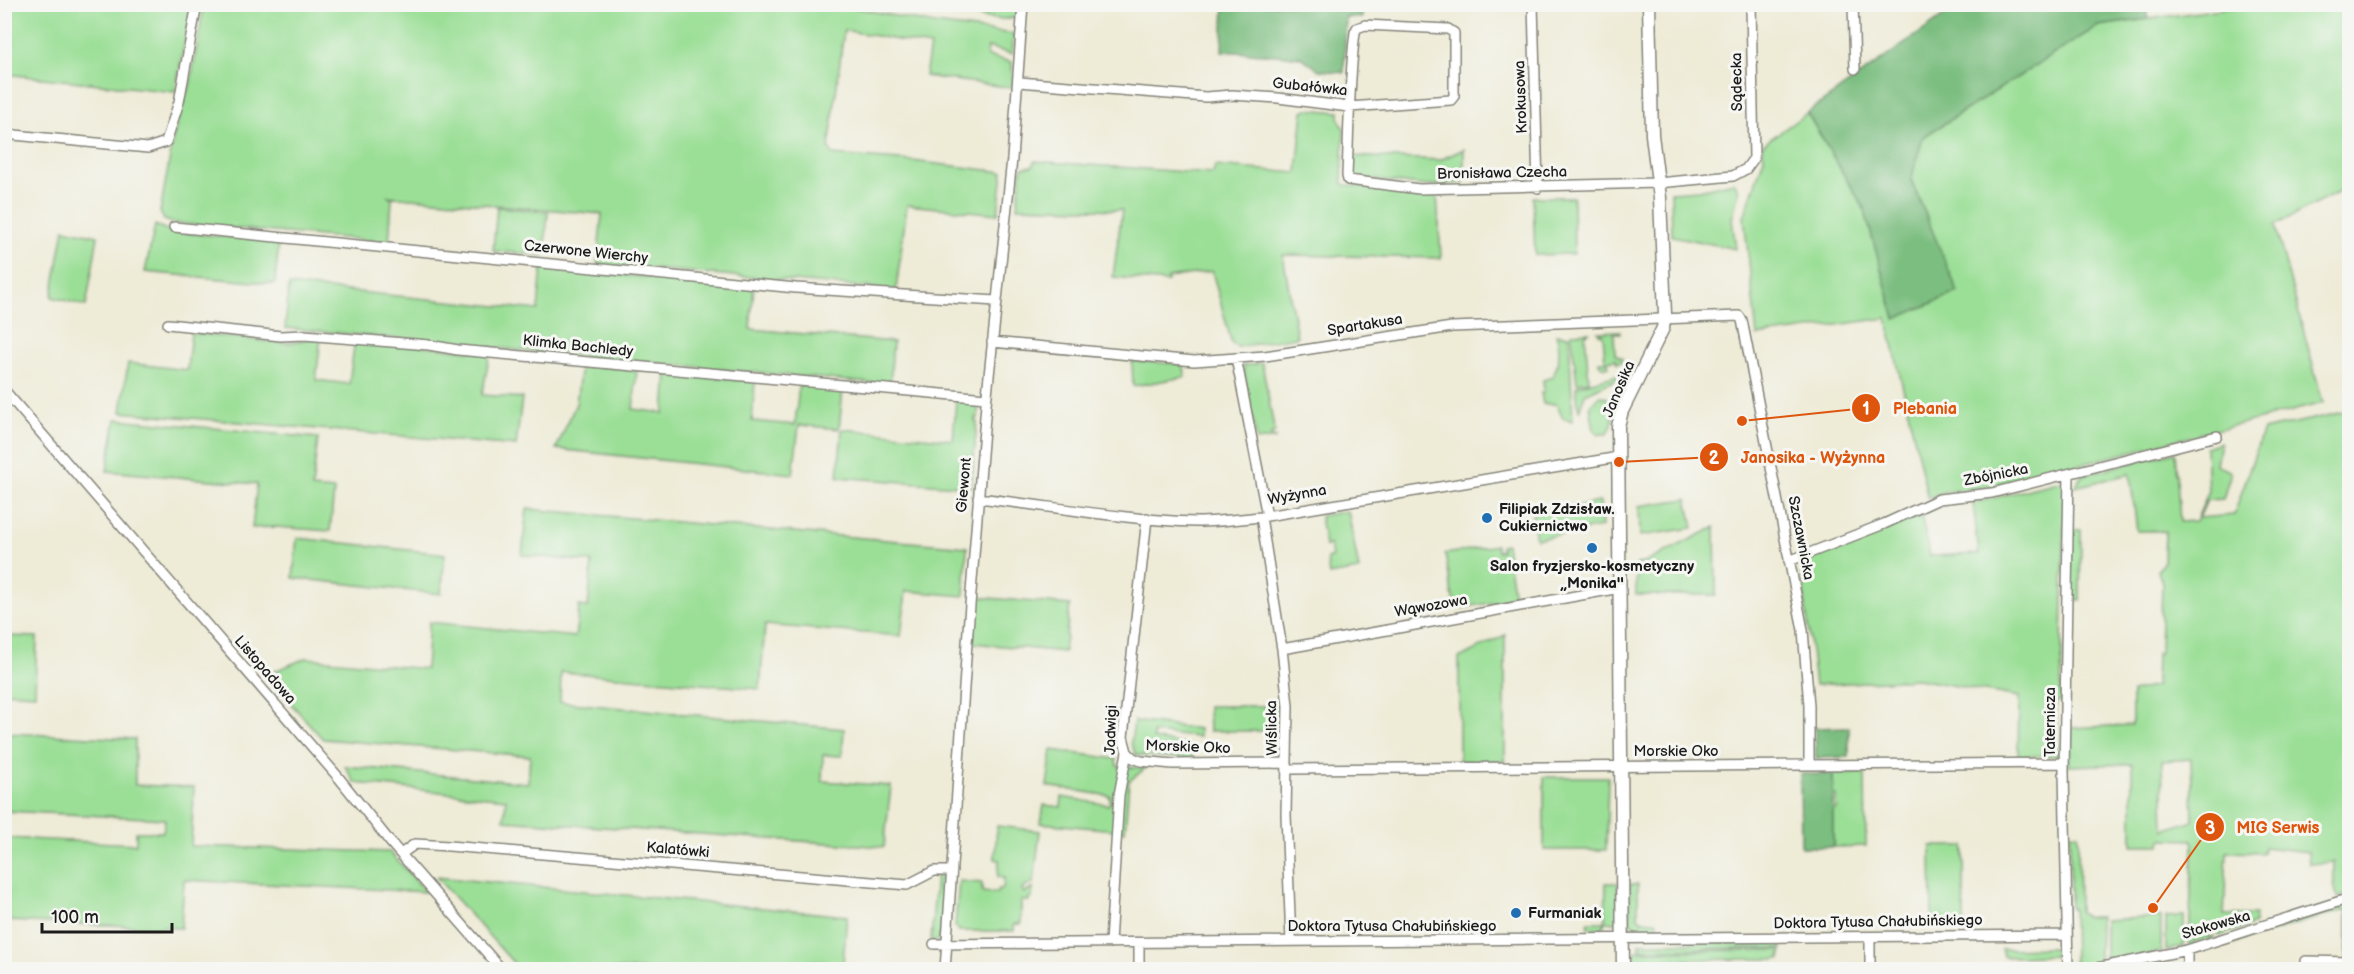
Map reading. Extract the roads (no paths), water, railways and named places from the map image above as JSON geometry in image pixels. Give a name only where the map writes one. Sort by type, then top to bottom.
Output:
[{"type":"street","points":[[4,134],[148,148],[166,142],[179,102],[197,4]]},
{"type":"street","name":"Giewont","points":[[945,969],[986,398],[1019,82],[1023,4]]},
{"type":"street","name":"Krokusowa","points":[[1533,4],[1538,188]]},
{"type":"street","name":"Janosika","points":[[1623,969],[1618,426],[1622,411],[1665,320],[1658,183],[1651,127],[1649,4]]},
{"type":"street","name":"Sądecka","points":[[1750,4],[1754,158]]},
{"type":"street","points":[[1853,4],[1855,69]]},
{"type":"street","name":"Gubałówka","points":[[1019,82],[1206,97],[1232,95],[1278,98],[1349,107],[1453,99],[1452,31],[1448,28],[1377,25],[1365,25],[1358,28],[1355,32],[1350,68],[1349,107]]},
{"type":"street","name":"Bronisława Czecha","points":[[1349,107],[1348,180],[1419,189],[1538,188],[1658,183],[1733,176],[1746,170],[1754,158]]},
{"type":"street","name":"Czerwone Wierchy","points":[[174,227],[796,288],[996,301]]},
{"type":"street","name":"Spartakusa","points":[[992,342],[1194,361],[1265,356],[1452,327],[1665,320],[1734,315],[1742,320]]},
{"type":"street","name":"Szczawnicka","points":[[1742,320],[1800,613],[1806,664],[1809,765]]},
{"type":"street","name":"Klimka Bachledy","points":[[168,324],[281,336],[295,334],[429,345],[458,350],[986,398]]},
{"type":"street","name":"Wiślicka","points":[[1236,358],[1264,516],[1288,706],[1287,865],[1291,941]]},
{"type":"street","name":"Listopadowa","points":[[4,390],[502,969]]},
{"type":"street","name":"Zbójnicka","points":[[1789,561],[1884,524],[1939,499],[1979,496],[2217,436]]},
{"type":"street","name":"Wyżynna","points":[[978,498],[1198,522],[1264,516],[1619,457]]},
{"type":"street","name":"Taternicza","points":[[2067,969],[2064,763],[2069,474]]},
{"type":"street","name":"Jadwigi","points":[[1110,943],[1119,795],[1127,752],[1123,737],[1148,518]]},
{"type":"street","name":"Wąwozowa","points":[[1282,649],[1620,588]]},
{"type":"street","name":"Morskie Oko","points":[[1127,752],[1132,758],[1141,761],[1173,764],[1288,766],[1888,766],[2064,763]]},
{"type":"street","name":"Kalatówki","points":[[401,854],[415,844],[438,845],[907,885],[934,871],[952,871]]},
{"type":"street","name":"Stokowska","points":[[2087,969],[2187,950],[2349,898]]},
{"type":"street","name":"Doktora Tytusa Chałubińskiego","points":[[934,944],[2067,935]]},
{"type":"street","points":[[1870,937],[1870,969]]},
{"type":"street","points":[[1139,943],[1139,969]]},
{"type":"street","points":[[2187,950],[2187,969]]},
{"type":"street","points":[[2306,969],[2306,961],[2349,962]]},
{"type":"place","name":"Plebania","points":[[1742,421]]},
{"type":"place","name":"Janosika - Wyżynna","points":[[1619,462]]},
{"type":"place","name":"Filipiak Zdzisław. Cukiernictwo","points":[[1487,518]]},
{"type":"place","name":"Salon fryzjersko-kosmetyczny ,,Monika''","points":[[1592,548]]},
{"type":"place","name":"MIG Serwis","points":[[2153,908]]},
{"type":"place","name":"Furmaniak","points":[[1516,913]]}]
